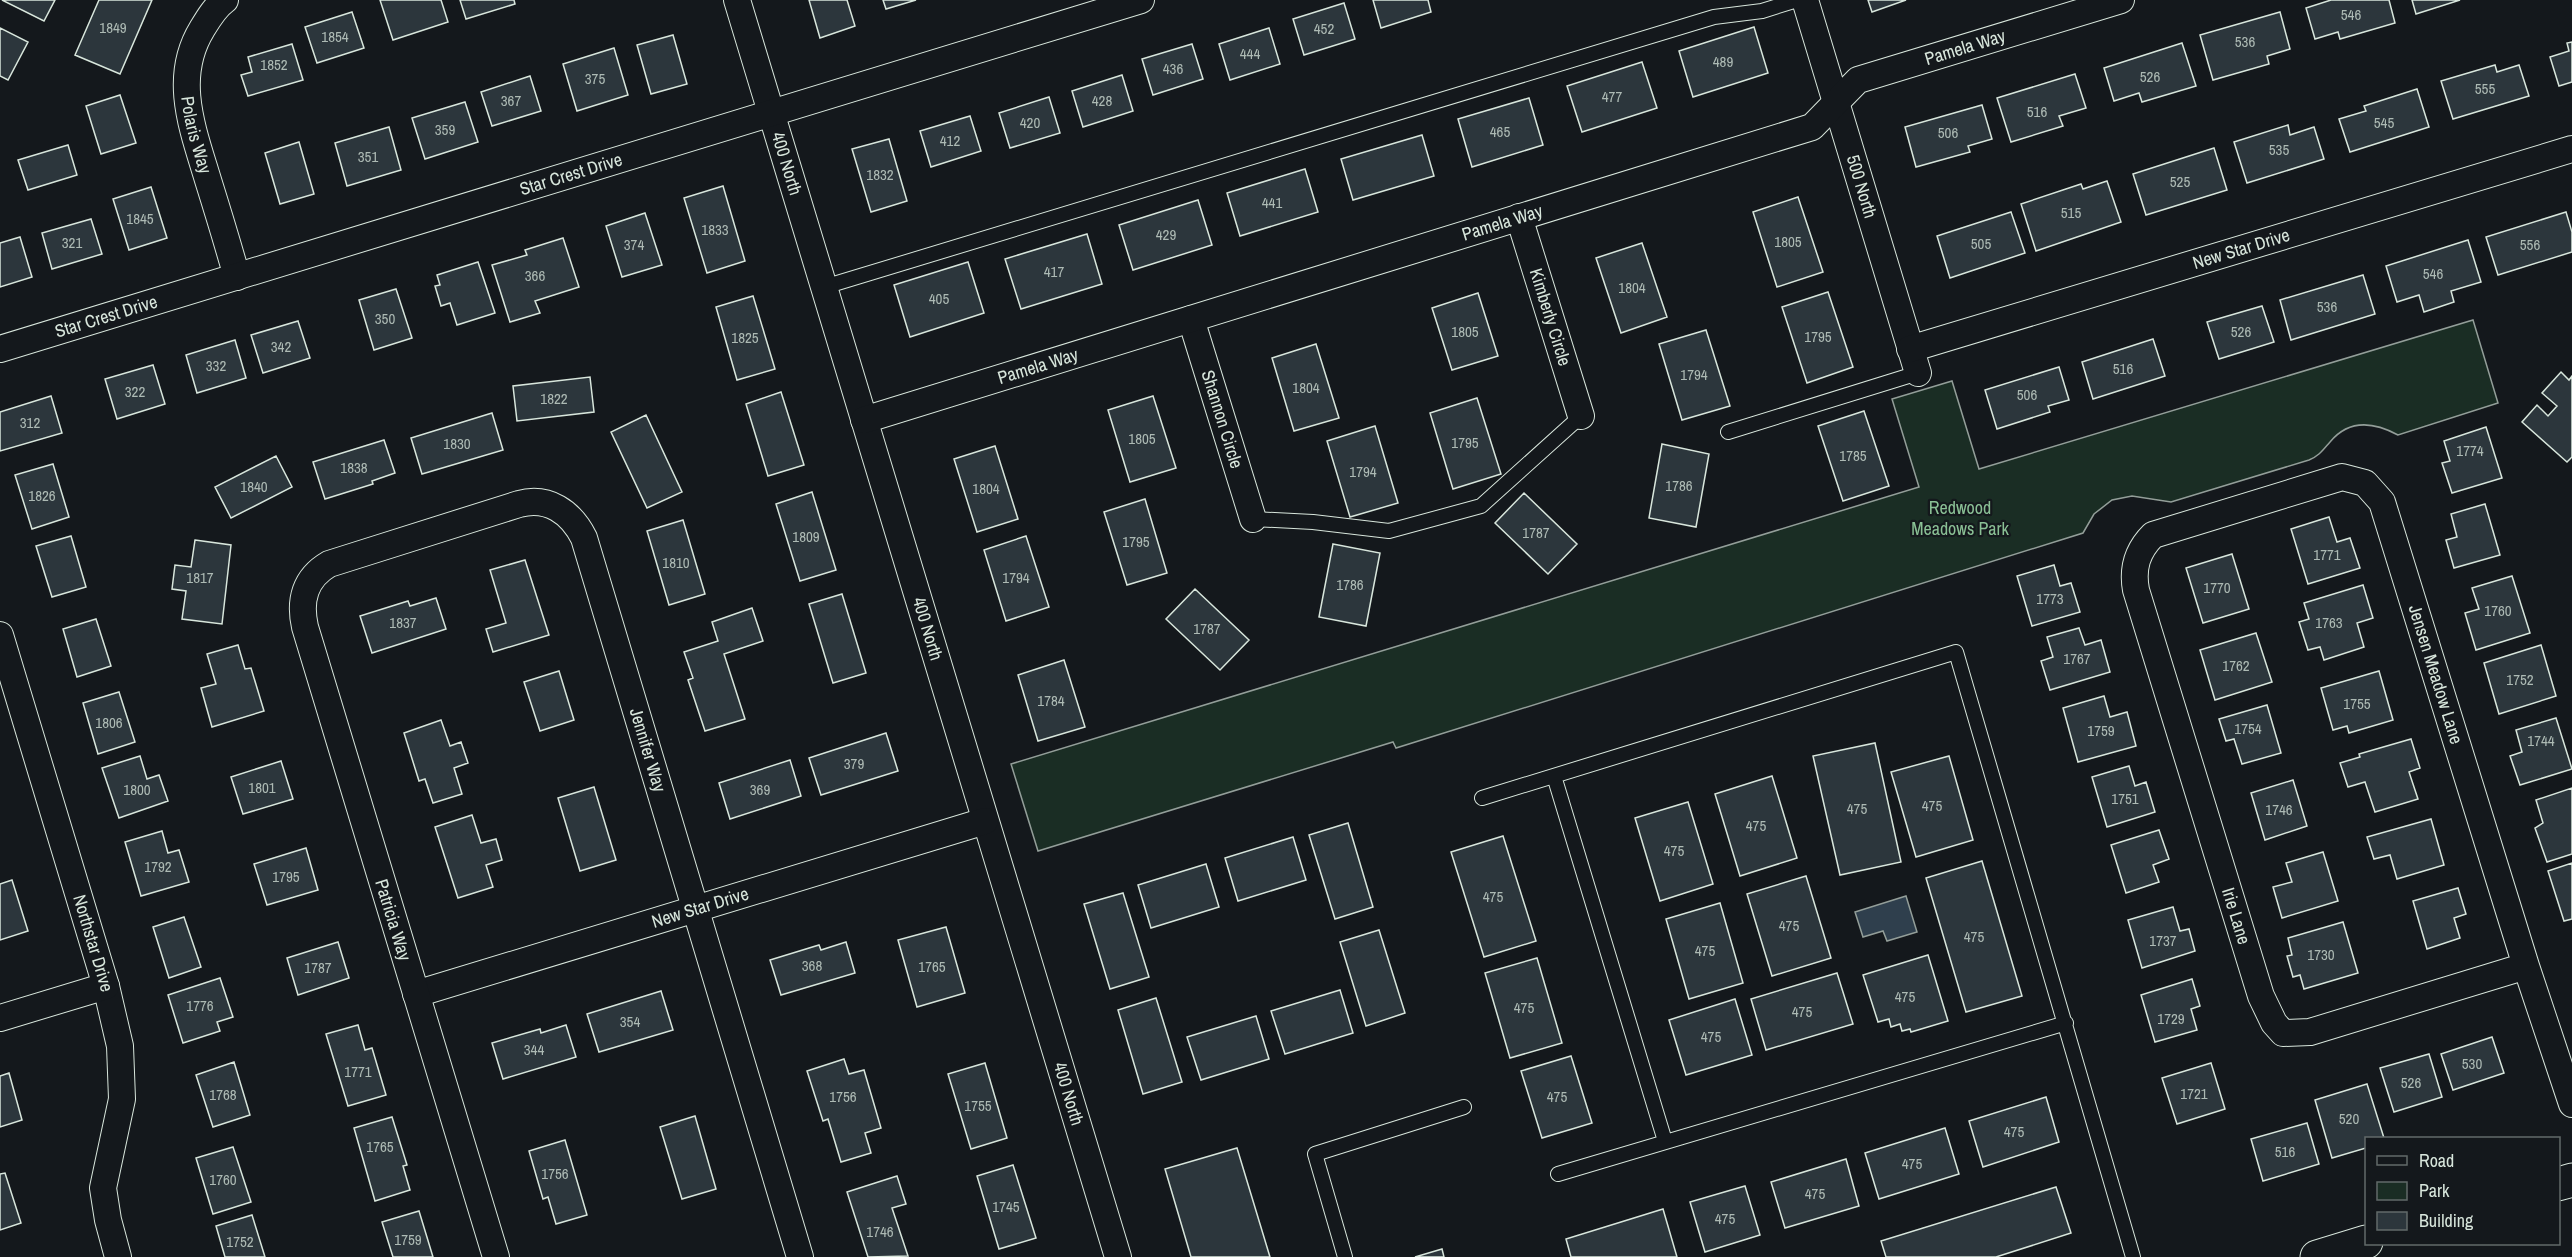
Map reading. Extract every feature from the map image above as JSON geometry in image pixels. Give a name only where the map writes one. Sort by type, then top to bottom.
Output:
[{"type":"main road","points":[[2317,1257],[2371,1245]]},
{"type":"street","name":"Polaris Way","points":[[225,0],[207,20],[196,38],[189,58],[186,81],[191,124],[237,277]]},
{"type":"street","name":"400 North","points":[[737,0],[1118,1257]]},
{"type":"street","name":"Star Crest Drive","points":[[0,349],[1141,0]]},
{"type":"street","name":"500 North","points":[[1805,0],[1914,361]]},
{"type":"street","name":"Pamela Way","points":[[864,420],[1812,127],[1858,80],[2121,0]]},
{"type":"street","name":"New Star Drive","points":[[1914,361],[2572,149]]},
{"type":"street","name":"Kimberly Circle","points":[[1519,217],[1581,416]]},
{"type":"street","name":"Shannon Circle","points":[[1191,319],[1253,519]]},
{"type":"street","name":"Jensen Meadow Lane","points":[[2139,552],[2153,535],[2166,529],[2330,479],[2355,478],[2374,491],[2388,516],[2526,966],[2572,1104]]},
{"type":"street","name":"Jennifer Way","points":[[309,582],[321,568],[337,560],[519,504],[541,502],[562,510],[578,527],[584,538],[800,1257]]},
{"type":"street","name":"Irie Lane","points":[[2139,552],[2134,577],[2136,590],[2261,996],[2274,1023],[2283,1033],[2316,1030],[2526,966]]},
{"type":"street","name":"Patricia Way","points":[[309,582],[302,604],[304,627],[496,1257]]},
{"type":"street","name":"Northstar Drive","points":[[0,635],[106,986],[120,1046],[123,1073],[119,1114],[103,1188],[118,1257]]},
{"type":"street","name":"New Star Drive","points":[[416,994],[985,820]]},
{"type":"street","points":[[0,1018],[106,986]]},
{"type":"lane","points":[[824,287],[1714,17],[1762,10],[1797,0]]},
{"type":"lane","points":[[1728,432],[1914,361]]},
{"type":"lane","points":[[1253,519],[1313,522],[1389,531],[1481,506],[1581,416]]},
{"type":"lane","points":[[1482,798],[1956,652],[2133,1257]]},
{"type":"lane","points":[[1554,776],[1665,1141]]},
{"type":"lane","points":[[1558,1174],[2066,1023]]},
{"type":"lane","points":[[1345,1257],[1315,1154],[1464,1107]]},
{"type":"green space","name":"Redwood Meadows Park","points":[[2473,320],[2498,403],[2398,435],[2371,425],[2354,426],[2337,435],[2316,457],[2309,460],[2171,502],[2132,496],[2112,500],[2094,514],[2083,533],[1396,748],[1393,742],[1038,851],[1011,764],[1919,487],[1892,399],[1952,381],[1979,469]]},
{"type":"water","points":[[1906,896],[1917,932],[1887,941],[1883,931],[1863,937],[1855,912]]},
{"type":"building","points":[[2,0],[55,0],[44,21]]},
{"type":"building","points":[[99,0],[152,0],[120,74],[75,55]]},
{"type":"building","points":[[380,0],[441,0],[448,22],[393,40]]},
{"type":"building","points":[[460,0],[514,0],[515,4],[466,19]]},
{"type":"building","points":[[809,0],[847,0],[855,26],[820,38]]},
{"type":"building","points":[[883,0],[916,0],[886,9]]},
{"type":"building","points":[[1373,0],[1428,0],[1431,12],[1381,28]]},
{"type":"building","points":[[1868,0],[1906,0],[1872,12]]},
{"type":"building","points":[[2331,0],[2389,0],[2395,23],[2340,39],[2338,32],[2315,39],[2306,8]]},
{"type":"building","points":[[2412,0],[2460,0],[2416,14]]},
{"type":"building","points":[[1344,3],[1355,39],[1304,55],[1293,19]]},
{"type":"building","points":[[352,12],[364,48],[317,63],[305,27]]},
{"type":"building","points":[[2280,12],[2290,49],[2267,56],[2269,64],[2213,80],[2200,35]]},
{"type":"building","points":[[1754,27],[1768,73],[1693,97],[1679,51]]},
{"type":"building","points":[[0,28],[28,42],[8,80],[0,76]]},
{"type":"building","points":[[1269,28],[1280,64],[1230,80],[1219,44]]},
{"type":"building","points":[[673,35],[687,84],[651,94],[637,45]]},
{"type":"building","points":[[2572,42],[2572,82],[2559,86],[2550,57],[2569,51],[2567,43]]},
{"type":"building","points":[[2182,43],[2196,86],[2142,102],[2139,93],[2114,101],[2104,68]]},
{"type":"building","points":[[292,44],[303,80],[248,96],[241,75],[252,72],[248,57]]},
{"type":"building","points":[[1192,44],[1203,79],[1153,95],[1142,59]]},
{"type":"building","points":[[614,48],[628,95],[577,111],[563,64]]},
{"type":"building","points":[[1642,62],[1657,108],[1582,132],[1567,86]]},
{"type":"building","points":[[2495,65],[2497,72],[2519,65],[2529,96],[2453,119],[2441,81]]},
{"type":"building","points":[[2075,74],[2086,108],[2059,116],[2063,126],[2011,142],[1997,98]]},
{"type":"building","points":[[1122,75],[1133,111],[1083,127],[1072,91]]},
{"type":"building","points":[[530,76],[541,111],[492,126],[481,92]]},
{"type":"building","points":[[2417,89],[2429,127],[2350,152],[2339,119],[2366,111],[2364,106]]},
{"type":"building","points":[[120,95],[136,143],[101,154],[86,106]]},
{"type":"building","points":[[1049,97],[1060,133],[1010,148],[999,113]]},
{"type":"building","points":[[1529,98],[1543,145],[1472,167],[1458,119]]},
{"type":"building","points":[[465,102],[478,142],[425,159],[412,118]]},
{"type":"building","points":[[1982,105],[1992,139],[1968,146],[1970,152],[1916,167],[1905,127]]},
{"type":"building","points":[[970,116],[981,151],[931,167],[920,131]]},
{"type":"building","points":[[2288,125],[2290,135],[2314,127],[2324,159],[2247,183],[2234,142]]},
{"type":"building","points":[[389,127],[401,170],[347,186],[335,143]]},
{"type":"building","points":[[1422,135],[1434,176],[1353,200],[1341,159]]},
{"type":"building","points":[[889,139],[907,201],[871,212],[852,149]]},
{"type":"building","points":[[299,142],[314,194],[280,204],[265,153]]},
{"type":"building","points":[[68,145],[77,175],[28,190],[18,160]]},
{"type":"building","points":[[2214,148],[2227,190],[2146,215],[2133,174]]},
{"type":"building","points":[[1305,169],[1318,212],[1240,236],[1227,193]]},
{"type":"building","points":[[2107,181],[2121,222],[2036,251],[2021,204],[2081,184],[2083,189]]},
{"type":"building","points":[[723,186],[745,261],[707,273],[684,198]]},
{"type":"building","points":[[151,187],[167,238],[129,250],[113,199]]},
{"type":"building","points":[[1798,197],[1823,272],[1777,287],[1753,212]]},
{"type":"building","points":[[1198,200],[1212,245],[1133,270],[1119,225]]},
{"type":"building","points":[[2011,212],[2025,253],[1950,278],[1937,236]]},
{"type":"building","points":[[2566,212],[2572,232],[2572,252],[2498,275],[2486,237]]},
{"type":"building","points":[[645,213],[662,265],[622,277],[606,226]]},
{"type":"building","points":[[91,219],[102,254],[52,269],[42,233]]},
{"type":"building","points":[[1087,234],[1102,284],[1021,309],[1005,259]]},
{"type":"building","points":[[20,237],[32,277],[0,287],[0,243]]},
{"type":"building","points":[[563,238],[579,287],[535,301],[540,313],[510,322],[492,265],[527,255],[525,250]]},
{"type":"building","points":[[2468,240],[2481,282],[2451,291],[2454,302],[2424,312],[2419,295],[2397,302],[2386,266]]},
{"type":"building","points":[[1642,243],[1667,317],[1621,333],[1596,258]]},
{"type":"building","points":[[478,262],[495,313],[457,325],[450,303],[441,306],[435,286],[440,285],[437,275]]},
{"type":"building","points":[[968,262],[984,313],[910,337],[894,285]]},
{"type":"building","points":[[2363,275],[2375,314],[2291,340],[2280,300]]},
{"type":"building","points":[[396,289],[412,338],[374,350],[359,300]]},
{"type":"building","points":[[1828,292],[1853,367],[1807,383],[1782,307]]},
{"type":"building","points":[[1478,293],[1498,356],[1452,370],[1432,308]]},
{"type":"building","points":[[753,296],[775,369],[737,380],[716,307]]},
{"type":"building","points":[[2262,306],[2274,342],[2219,359],[2207,322]]},
{"type":"building","points":[[298,321],[310,358],[263,373],[251,335]]},
{"type":"building","points":[[1706,330],[1730,406],[1682,420],[1659,344]]},
{"type":"building","points":[[2153,339],[2165,376],[2093,399],[2082,362]]},
{"type":"building","points":[[235,340],[246,378],[197,393],[186,355]]},
{"type":"building","points":[[1316,344],[1339,418],[1294,431],[1272,358]]},
{"type":"building","points":[[153,365],[165,404],[117,419],[105,379]]},
{"type":"building","points":[[2059,367],[2069,400],[2048,406],[2050,412],[1997,429],[1985,390]]},
{"type":"building","points":[[2561,372],[2569,380],[2572,376],[2572,457],[2567,462],[2522,422],[2537,405],[2548,416],[2557,406],[2542,393]]},
{"type":"building","points":[[590,377],[594,412],[517,421],[513,386]]},
{"type":"building","points":[[781,392],[804,465],[768,476],[746,404]]},
{"type":"building","points":[[51,396],[62,433],[0,451],[0,412]]},
{"type":"building","points":[[1153,396],[1176,468],[1130,482],[1108,410]]},
{"type":"building","points":[[1477,398],[1501,474],[1453,489],[1430,413]]},
{"type":"building","points":[[1864,411],[1889,486],[1843,501],[1818,426]]},
{"type":"building","points":[[492,413],[503,450],[422,474],[411,438]]},
{"type":"building","points":[[646,415],[682,492],[647,508],[611,432]]},
{"type":"building","points":[[1375,426],[1398,503],[1350,517],[1327,441]]},
{"type":"building","points":[[2486,427],[2502,478],[2452,493],[2442,463],[2450,461],[2444,441]]},
{"type":"building","points":[[384,440],[395,473],[372,481],[373,484],[325,499],[313,462]]},
{"type":"building","points":[[1662,444],[1709,454],[1696,527],[1649,518]]},
{"type":"building","points":[[995,446],[1018,519],[977,532],[954,459]]},
{"type":"building","points":[[276,456],[292,487],[231,518],[215,487]]},
{"type":"building","points":[[53,464],[69,517],[32,529],[15,475]]},
{"type":"building","points":[[812,492],[836,570],[800,581],[776,504]]},
{"type":"building","points":[[1524,493],[1577,544],[1548,574],[1495,523]]},
{"type":"building","points":[[1145,499],[1167,573],[1127,585],[1104,512]]},
{"type":"building","points":[[2485,504],[2500,555],[2454,568],[2446,540],[2457,537],[2451,514]]},
{"type":"building","points":[[2329,517],[2337,542],[2350,538],[2360,568],[2308,584],[2291,529]]},
{"type":"building","points":[[683,520],[705,594],[669,605],[647,531]]},
{"type":"building","points":[[71,536],[86,587],[52,597],[36,546]]},
{"type":"building","points":[[1026,536],[1049,607],[1006,621],[984,550]]},
{"type":"building","points":[[195,540],[231,545],[222,624],[182,619],[186,591],[172,589],[175,565],[191,567]]},
{"type":"building","points":[[1333,544],[1380,553],[1366,626],[1319,617]]},
{"type":"building","points":[[2232,554],[2249,609],[2203,623],[2186,568]]},
{"type":"building","points":[[525,560],[549,635],[493,652],[486,629],[506,623],[490,570]]},
{"type":"building","points":[[2054,565],[2060,586],[2071,583],[2080,612],[2032,626],[2017,576]]},
{"type":"building","points":[[2512,576],[2530,633],[2476,650],[2465,613],[2479,609],[2472,588]]},
{"type":"building","points":[[2363,585],[2373,618],[2357,623],[2364,647],[2324,660],[2320,647],[2308,650],[2299,622],[2309,619],[2304,603]]},
{"type":"building","points":[[1195,589],[1249,640],[1220,670],[1166,619]]},
{"type":"building","points":[[842,594],[866,673],[833,683],[809,604]]},
{"type":"building","points":[[436,598],[446,629],[372,653],[360,616],[408,601],[410,606]]},
{"type":"building","points":[[752,608],[763,641],[724,654],[745,719],[705,731],[688,680],[693,678],[684,652],[718,641],[712,622]]},
{"type":"building","points":[[96,619],[111,666],[77,677],[63,629]]},
{"type":"building","points":[[2079,628],[2085,645],[2101,640],[2110,672],[2050,690],[2041,661],[2053,657],[2047,637]]},
{"type":"building","points":[[2256,633],[2272,682],[2215,700],[2200,650]]},
{"type":"building","points":[[238,645],[245,669],[251,668],[264,711],[212,727],[201,688],[216,684],[207,654]]},
{"type":"building","points":[[2541,645],[2556,696],[2499,714],[2484,663]]},
{"type":"building","points":[[1064,660],[1085,727],[1038,741],[1018,675]]},
{"type":"building","points":[[559,671],[574,720],[540,731],[524,682]]},
{"type":"building","points":[[2379,671],[2393,720],[2349,733],[2347,726],[2333,730],[2321,688]]},
{"type":"building","points":[[119,692],[135,742],[98,754],[83,703]]},
{"type":"building","points":[[2104,696],[2110,717],[2127,712],[2136,746],[2078,762],[2063,708]]},
{"type":"building","points":[[2267,705],[2281,753],[2242,764],[2234,739],[2226,741],[2219,719]]},
{"type":"building","points":[[2556,718],[2572,769],[2520,785],[2510,756],[2522,752],[2516,730]]},
{"type":"building","points":[[441,720],[450,746],[461,742],[468,763],[454,768],[462,794],[433,803],[425,779],[419,781],[404,733]]},
{"type":"building","points":[[886,733],[898,771],[821,795],[809,758]]},
{"type":"building","points":[[2411,739],[2420,768],[2409,772],[2418,799],[2375,812],[2365,782],[2348,787],[2340,763],[2360,757],[2359,754]]},
{"type":"building","points":[[1875,743],[1901,862],[1840,875],[1813,756]]},
{"type":"building","points":[[140,756],[147,779],[159,775],[168,801],[119,818],[102,768]]},
{"type":"building","points":[[1949,756],[1973,840],[1916,857],[1891,772]]},
{"type":"building","points":[[790,760],[801,796],[730,819],[719,783]]},
{"type":"building","points":[[281,761],[293,799],[243,814],[231,777]]},
{"type":"building","points":[[2129,766],[2135,786],[2146,782],[2155,812],[2107,827],[2092,777]]},
{"type":"building","points":[[1772,776],[1797,858],[1740,876],[1715,794]]},
{"type":"building","points":[[2293,780],[2307,826],[2265,840],[2251,793]]},
{"type":"building","points":[[594,787],[616,860],[580,871],[558,798]]},
{"type":"building","points":[[2572,788],[2572,854],[2547,862],[2535,828],[2543,823],[2536,800]]},
{"type":"building","points":[[1688,802],[1713,884],[1660,901],[1635,818]]},
{"type":"building","points":[[472,815],[481,843],[496,839],[502,860],[486,865],[493,887],[458,898],[435,827]]},
{"type":"building","points":[[2431,819],[2444,865],[2397,879],[2390,855],[2374,859],[2367,837]]},
{"type":"building","points":[[1348,823],[1373,907],[1335,919],[1309,835]]},
{"type":"building","points":[[2159,830],[2169,859],[2153,865],[2159,882],[2126,893],[2111,845]]},
{"type":"building","points":[[162,831],[168,853],[179,850],[189,882],[141,896],[125,842]]},
{"type":"building","points":[[1503,836],[1536,941],[1484,957],[1451,852]]},
{"type":"building","points":[[1293,837],[1306,880],[1238,901],[1225,858]]},
{"type":"building","points":[[306,848],[318,890],[267,905],[254,864]]},
{"type":"building","points":[[2323,852],[2338,901],[2282,918],[2273,887],[2292,882],[2286,863]]},
{"type":"building","points":[[1982,861],[2022,996],[1966,1012],[1926,878]]},
{"type":"building","points":[[2572,863],[2572,919],[2564,921],[2548,871]]},
{"type":"building","points":[[1206,864],[1219,907],[1151,928],[1138,885]]},
{"type":"building","points":[[1806,876],[1831,958],[1772,976],[1747,894]]},
{"type":"building","points":[[12,880],[28,931],[0,940],[0,884]]},
{"type":"building","points":[[2458,888],[2466,914],[2454,918],[2460,938],[2427,949],[2413,901]]},
{"type":"building","points":[[1123,893],[1149,977],[1110,989],[1084,904]]},
{"type":"building","points":[[1720,903],[1743,983],[1689,999],[1666,919]]},
{"type":"building","points":[[2173,907],[2180,931],[2189,929],[2195,951],[2142,968],[2128,920]]},
{"type":"building","points":[[184,917],[201,967],[169,978],[153,927]]},
{"type":"building","points":[[2343,922],[2358,973],[2304,989],[2300,975],[2293,977],[2287,956],[2292,955],[2288,938]]},
{"type":"building","points":[[946,927],[965,993],[917,1007],[898,940]]},
{"type":"building","points":[[1379,930],[1405,1013],[1366,1026],[1340,942]]},
{"type":"building","points":[[338,942],[349,978],[298,995],[287,958]]},
{"type":"building","points":[[846,942],[855,973],[781,995],[770,960],[819,945],[821,950]]},
{"type":"building","points":[[1928,955],[1948,1021],[1911,1032],[1910,1029],[1902,1031],[1900,1024],[1891,1027],[1889,1019],[1878,1022],[1863,975]]},
{"type":"building","points":[[1537,958],[1562,1043],[1510,1058],[1485,973]]},
{"type":"building","points":[[1837,973],[1853,1024],[1766,1050],[1751,999]]},
{"type":"building","points":[[220,978],[233,1017],[217,1022],[220,1031],[183,1043],[168,995]]},
{"type":"building","points":[[2192,979],[2200,1006],[2191,1009],[2197,1030],[2155,1042],[2141,995]]},
{"type":"building","points":[[1340,990],[1353,1033],[1285,1054],[1271,1011]]},
{"type":"building","points":[[661,991],[673,1030],[599,1052],[587,1014]]},
{"type":"building","points":[[1156,998],[1182,1082],[1143,1094],[1118,1010]]},
{"type":"building","points":[[1735,999],[1752,1055],[1686,1075],[1669,1020]]},
{"type":"building","points":[[1256,1016],[1269,1059],[1201,1080],[1187,1037]]},
{"type":"building","points":[[358,1025],[365,1050],[372,1048],[386,1095],[348,1106],[326,1034]]},
{"type":"building","points":[[566,1025],[576,1057],[503,1079],[492,1043],[540,1029],[541,1033]]},
{"type":"building","points":[[2492,1037],[2504,1073],[2453,1090],[2441,1054]]},
{"type":"building","points":[[2429,1054],[2442,1097],[2394,1112],[2380,1068]]},
{"type":"building","points":[[1571,1056],[1592,1123],[1542,1138],[1521,1071]]},
{"type":"building","points":[[844,1059],[849,1074],[864,1070],[881,1128],[865,1133],[871,1153],[841,1162],[828,1119],[823,1121],[807,1071]]},
{"type":"building","points":[[234,1062],[250,1115],[213,1127],[196,1075]]},
{"type":"building","points":[[985,1063],[1007,1138],[971,1149],[948,1074]]},
{"type":"building","points":[[2211,1063],[2225,1109],[2177,1124],[2162,1078]]},
{"type":"building","points":[[9,1073],[22,1120],[0,1127],[0,1076]]},
{"type":"building","points":[[2367,1084],[2384,1137],[2365,1137],[2365,1148],[2332,1158],[2315,1100]]},
{"type":"building","points":[[2046,1097],[2059,1142],[1983,1167],[1969,1121]]},
{"type":"building","points":[[695,1116],[716,1189],[682,1199],[660,1127]]},
{"type":"building","points":[[392,1117],[407,1165],[403,1166],[410,1190],[375,1201],[354,1128]]},
{"type":"building","points":[[2307,1123],[2319,1164],[2263,1181],[2251,1139]]},
{"type":"building","points":[[1945,1128],[1959,1174],[1879,1199],[1865,1153]]},
{"type":"building","points":[[565,1140],[587,1215],[556,1224],[548,1197],[543,1199],[529,1151]]},
{"type":"building","points":[[233,1147],[251,1202],[213,1214],[196,1158]]},
{"type":"building","points":[[1237,1148],[1270,1257],[1191,1257],[1165,1169]]},
{"type":"building","points":[[1846,1159],[1859,1206],[1785,1228],[1771,1182]]},
{"type":"building","points":[[1013,1165],[1036,1238],[999,1249],[977,1176]]},
{"type":"building","points":[[5,1173],[21,1223],[0,1230],[0,1174]]},
{"type":"building","points":[[897,1176],[906,1204],[892,1208],[908,1256],[868,1257],[847,1192]]},
{"type":"building","points":[[1745,1186],[1760,1235],[1705,1252],[1690,1202]]},
{"type":"building","points":[[2056,1187],[2071,1233],[1996,1257],[1886,1257],[1881,1241]]},
{"type":"building","points":[[1663,1209],[1677,1257],[1571,1257],[1566,1239]]},
{"type":"building","points":[[419,1211],[433,1257],[393,1257],[382,1222]]},
{"type":"building","points":[[252,1215],[265,1257],[225,1257],[216,1226]]},
{"type":"building","points":[[1442,1249],[1444,1257],[1415,1257]]}]
